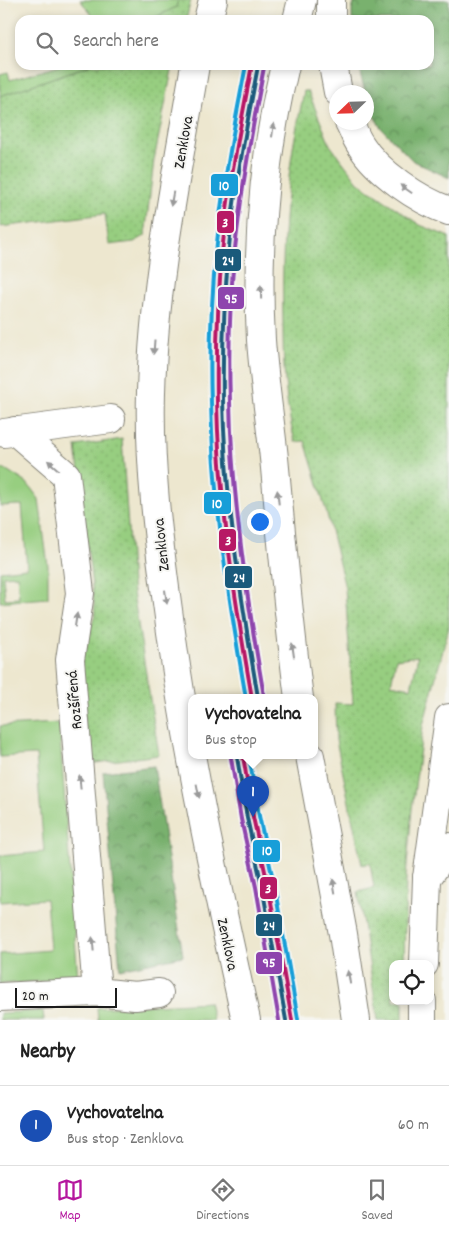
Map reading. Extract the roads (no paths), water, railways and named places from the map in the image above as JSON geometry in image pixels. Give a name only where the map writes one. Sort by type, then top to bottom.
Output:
[{"type":"main road","points":[[209,15],[213,0]]},
{"type":"main road","points":[[298,15],[302,0]]},
{"type":"main road","points":[[331,0],[331,15]]},
{"type":"main road","name":"Zenklova","points":[[188,737],[173,650],[160,553],[153,466],[151,393],[163,256],[194,70]]},
{"type":"main road","points":[[284,70],[273,128],[264,198],[260,269],[261,340],[299,694]]},
{"type":"main road","points":[[335,70],[337,85]]},
{"type":"main road","points":[[353,130],[360,145],[382,169],[407,190],[436,207],[449,211]]},
{"type":"main road","name":"Rozšířená","points":[[7,432],[111,419]]},
{"type":"main road","name":"Rozšířená","points":[[7,432],[66,476],[80,593],[70,660],[97,992]]},
{"type":"main road","points":[[424,960],[427,878],[449,718]]},
{"type":"main road","name":"Zenklova","points":[[192,759],[246,1020]]},
{"type":"main road","points":[[311,759],[343,934],[356,1020]]},
{"type":"main road","points":[[427,878],[449,847]]},
{"type":"main road","points":[[0,997],[97,992],[135,996],[159,993]]},
{"type":"main road","points":[[422,1005],[422,1020]]},
{"type":"place","name":"Vychovatelna","points":[[253,817]]}]
